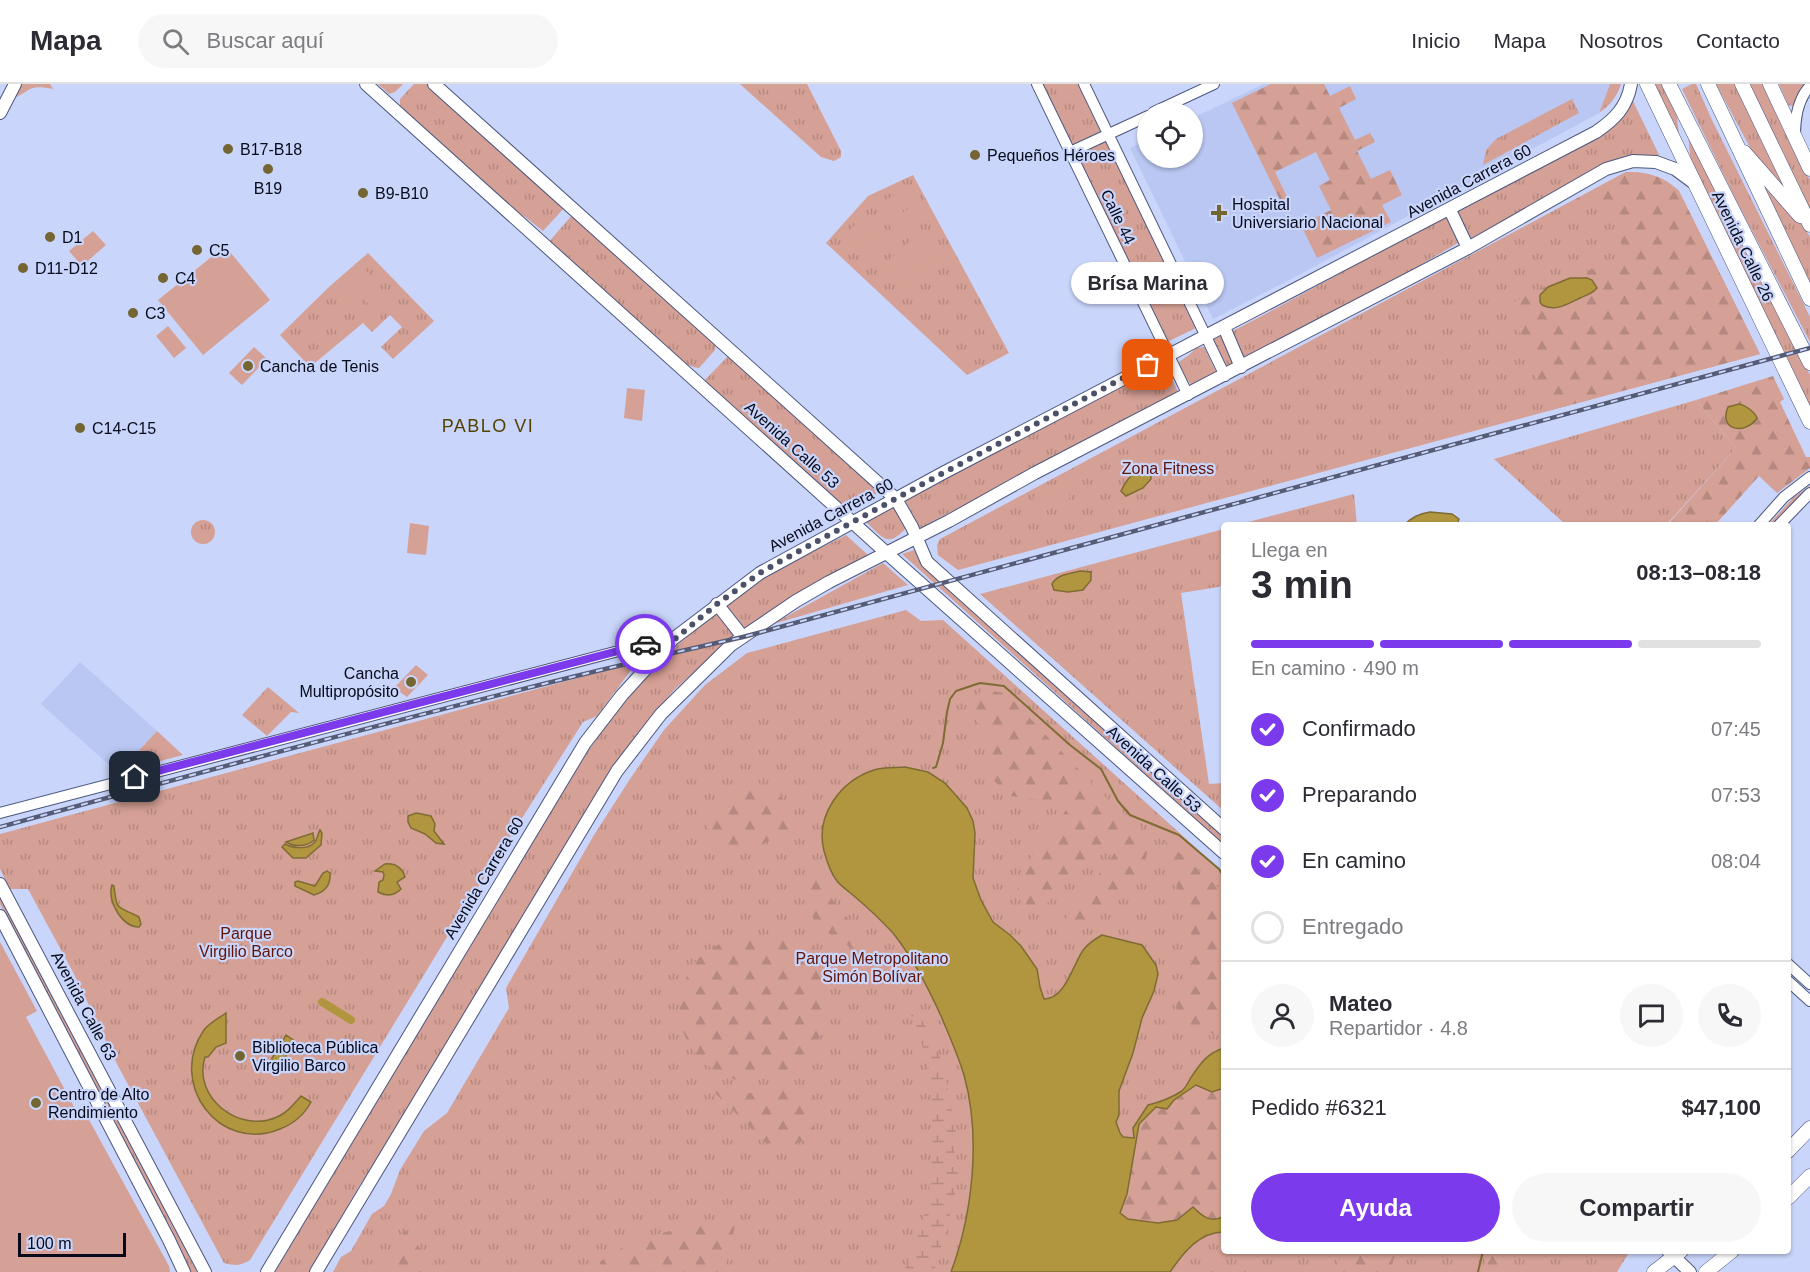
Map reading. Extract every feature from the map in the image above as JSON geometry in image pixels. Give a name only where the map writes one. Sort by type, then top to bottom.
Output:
[{"type":"main road","points":[[0,113],[15,84]]},
{"type":"main road","name":"Avenida Calle 53","points":[[366,84],[1221,850]]},
{"type":"main road","name":"Avenida Calle 53","points":[[434,84],[896,499],[906,514],[927,562],[1221,826]]},
{"type":"main road","name":"Avenida Carrera 60","points":[[267,1272],[585,743],[616,701],[670,643],[717,604],[760,573],[1168,355],[1596,132],[1611,122],[1623,108],[1631,84]]},
{"type":"main road","name":"Avenida Calle 26","points":[[1647,84],[1810,422]]},
{"type":"main road","name":"Avenida Calle 26","points":[[1669,84],[1810,363]]},
{"type":"main road","points":[[1708,84],[1732,139],[1810,298]]},
{"type":"main road","points":[[1742,84],[1810,226]]},
{"type":"main road","points":[[1770,84],[1810,169]]},
{"type":"main road","points":[[1676,99],[1694,183]]},
{"type":"main road","points":[[1732,139],[1810,226]]},
{"type":"main road","points":[[316,1272],[617,771],[661,714],[705,669],[743,637],[796,601],[1468,248],[1605,169],[1620,163],[1644,160],[1676,169],[1694,183]]},
{"type":"main road","points":[[1450,210],[1468,248]]},
{"type":"main road","points":[[1224,327],[1241,367]]},
{"type":"main road","points":[[830,535],[835,525],[835,506]]},
{"type":"main road","points":[[717,604],[743,637]]},
{"type":"main road","name":"Avenida Calle 63","points":[[0,884],[204,1272]]},
{"type":"main road","name":"Avenida Calle 63","points":[[0,916],[184,1272]]},
{"type":"main road","points":[[1791,1148],[1810,1128]]},
{"type":"main road","points":[[1791,1195],[1810,1176]]},
{"type":"main road","points":[[1654,1272],[1673,1254]]},
{"type":"main road","points":[[1675,1254],[1690,1272]]},
{"type":"main road","points":[[1706,1272],[1728,1254]]},
{"type":"street","name":"Calle 44","points":[[1037,84],[1188,395]]},
{"type":"street","name":"Calle 44","points":[[1084,84],[1225,376]]},
{"type":"street","points":[[1175,102],[1214,84]]},
{"type":"street","points":[[1796,138],[1797,109],[1810,86]]},
{"type":"street","points":[[1070,152],[1137,121]]},
{"type":"street","points":[[1762,522],[1784,497],[1810,477]]},
{"type":"street","points":[[1782,522],[1810,493]]},
{"type":"street","points":[[0,813],[649,643],[670,643]]},
{"type":"street","points":[[1791,967],[1810,984]]},
{"type":"street","points":[[1791,984],[1810,1000]]},
{"type":"shaded area","points":[[1264,84],[1610,84],[1599,113],[1213,319],[1140,168],[1203,168],[1203,113]]},
{"type":"shaded area","points":[[1137,144],[1137,162],[1130,148]]},
{"type":"shaded area","points":[[1570,278],[1587,278],[1592,280],[1597,288],[1561,306],[1552,308],[1542,305],[1540,295],[1548,287]]},
{"type":"shaded area","points":[[1739,404],[1749,409],[1757,418],[1746,427],[1734,428],[1727,421],[1726,415],[1728,407]]},
{"type":"shaded area","points":[[1146,469],[1151,473],[1151,479],[1143,488],[1126,496],[1121,491],[1128,480],[1137,472]]},
{"type":"shaded area","points":[[1430,512],[1452,514],[1459,519],[1458,522],[1408,522]]},
{"type":"shaded area","points":[[1080,571],[1091,572],[1091,580],[1083,590],[1068,592],[1054,590],[1052,584],[1057,578]]},
{"type":"shaded area","points":[[80,662],[157,731],[118,773],[41,704]]},
{"type":"shaded area","points":[[905,767],[928,772],[945,783],[967,808],[975,833],[973,878],[981,900],[993,922],[1021,946],[1037,969],[1044,999],[1058,993],[1084,949],[1102,935],[1142,945],[1156,965],[1158,974],[1154,991],[1142,1018],[1133,1053],[1119,1091],[1119,1115],[1116,1122],[1123,1137],[1134,1138],[1133,1128],[1148,1105],[1182,1091],[1204,1060],[1221,1049],[1221,1089],[1212,1092],[1196,1085],[1174,1100],[1167,1109],[1156,1107],[1139,1124],[1127,1194],[1120,1213],[1128,1219],[1158,1223],[1177,1220],[1193,1207],[1203,1216],[1211,1219],[1221,1217],[1221,1232],[1207,1236],[1192,1245],[1170,1272],[951,1272],[965,1225],[972,1174],[972,1123],[964,1075],[941,1016],[914,963],[893,933],[837,881],[828,863],[822,838],[827,813],[841,791],[862,775],[886,768]]},
{"type":"shaded area","points":[[416,813],[431,816],[435,824],[434,831],[444,844],[436,843],[425,834],[411,828],[408,816]]},
{"type":"shaded area","points":[[320,830],[321,845],[306,858],[293,858],[282,847],[285,844],[292,847],[308,847],[314,843]]},
{"type":"shaded area","points":[[313,833],[314,840],[308,844],[297,845],[286,842]]},
{"type":"shaded area","points":[[385,864],[398,867],[405,877],[397,882],[401,889],[390,895],[378,892],[379,882],[383,880],[384,875],[383,872],[375,871]]},
{"type":"shaded area","points":[[327,871],[330,873],[328,884],[318,894],[314,895],[295,886],[295,882],[298,881],[315,886],[323,873]]},
{"type":"shaded area","points":[[112,885],[117,905],[139,917],[141,924],[139,927],[127,923],[117,912],[112,898]]},
{"type":"shaded area","points":[[226,1013],[226,1043],[216,1047],[208,1057],[205,1057],[203,1072],[206,1086],[212,1098],[222,1109],[248,1121],[263,1121],[277,1117],[287,1111],[301,1096],[311,1102],[302,1115],[280,1129],[258,1134],[237,1132],[219,1123],[205,1109],[196,1091],[192,1071],[194,1050],[206,1027]]},
{"type":"shaded area","points":[[286,1035],[295,1041],[280,1066],[275,1065],[271,1060]]},
{"type":"green space","points":[[20,84],[50,84],[53,89],[34,88],[12,99]]},
{"type":"green space","points":[[378,84],[403,84],[395,92],[389,94]]},
{"type":"green space","points":[[414,84],[428,84],[565,207],[543,231],[524,216],[518,215],[400,106],[400,99]]},
{"type":"green space","points":[[740,84],[807,84],[841,151],[841,157],[834,161],[821,157]]},
{"type":"green space","points":[[1043,84],[1080,84],[1196,328],[1167,342]]},
{"type":"green space","points":[[1271,84],[1324,84],[1330,96],[1350,86],[1356,99],[1339,108],[1355,140],[1370,133],[1375,142],[1357,151],[1371,179],[1390,170],[1402,195],[1382,205],[1391,222],[1317,258],[1301,225],[1331,210],[1319,186],[1330,180],[1316,152],[1275,172],[1290,203],[1283,206],[1232,103]]},
{"type":"green space","points":[[1610,84],[1621,84],[1613,100],[1599,113]]},
{"type":"green space","points":[[1653,84],[1662,84],[1676,110],[1680,142]]},
{"type":"green space","points":[[1696,84],[1810,317],[1810,342],[1735,198],[1682,89]]},
{"type":"green space","points":[[1716,84],[1736,84],[1791,200],[1753,153]]},
{"type":"green space","points":[[1747,84],[1764,84],[1810,180],[1810,214]]},
{"type":"green space","points":[[1779,84],[1805,84],[1793,106],[1788,105]]},
{"type":"green space","points":[[1631,97],[1661,159],[1611,162],[1470,239],[1458,212],[1596,137]]},
{"type":"green space","points":[[1572,99],[1579,113],[1483,165],[1486,150],[1496,139]]},
{"type":"green space","points":[[1688,132],[1810,375],[1810,410],[1698,178],[1690,155]]},
{"type":"green space","points":[[1749,165],[1805,228],[1810,237],[1810,290]]},
{"type":"green space","name":"Zona Fitness","points":[[1626,172],[1655,176],[1679,191],[1760,354],[958,570],[938,555],[937,545],[940,539]]},
{"type":"green space","points":[[1626,172],[1655,176],[1679,191],[1760,354],[1548,411],[1509,304],[1536,292],[1557,279],[1594,269],[1598,262],[1611,261],[1623,250],[1620,239],[1630,224],[1624,217],[1611,210],[1604,200],[1599,199],[1570,210],[1561,207]]},
{"type":"green space","points":[[913,175],[1009,353],[967,375],[826,243],[868,196]]},
{"type":"green space","points":[[906,188],[914,202],[889,217],[881,203]]},
{"type":"green space","points":[[920,203],[929,218],[896,237],[887,221]]},
{"type":"green space","points":[[573,214],[716,344],[715,350],[699,368],[688,365],[671,354],[548,243]]},
{"type":"green space","points":[[863,217],[875,229],[854,249],[842,237]]},
{"type":"green space","points":[[1445,217],[1449,218],[1459,240],[1458,243],[1398,278],[1242,360],[1229,333]]},
{"type":"green space","points":[[876,230],[888,242],[867,263],[856,251]]},
{"type":"green space","points":[[93,231],[106,245],[82,266],[69,251]]},
{"type":"green space","points":[[915,237],[934,259],[903,286],[884,264]]},
{"type":"green space","points":[[225,246],[270,300],[203,355],[158,300]]},
{"type":"green space","points":[[368,253],[434,321],[393,359],[381,347],[402,327],[390,315],[372,332],[363,323],[310,367],[280,335]]},
{"type":"green space","points":[[362,266],[374,279],[346,304],[335,290]]},
{"type":"green space","points":[[378,288],[385,296],[371,307],[364,299]]},
{"type":"green space","points":[[168,326],[186,348],[174,358],[156,336]]},
{"type":"green space","points":[[1222,335],[1235,363],[1226,367],[1213,339]]},
{"type":"green space","name":"Cancha de Tenis","points":[[254,347],[267,359],[242,385],[229,373]]},
{"type":"green space","points":[[1204,347],[1216,372],[1191,385],[1176,364],[1196,348]]},
{"type":"green space","points":[[728,356],[880,492],[847,511],[704,381]]},
{"type":"green space","points":[[1164,361],[1179,394],[920,528],[905,500]]},
{"type":"green space","points":[[1773,376],[1784,399],[1780,402],[1806,457],[1810,457],[1810,468],[1777,493],[1759,476],[1718,522],[1670,522],[1736,448],[1696,400]]},
{"type":"green space","points":[[627,388],[645,390],[642,421],[624,418]]},
{"type":"green space","points":[[1696,400],[1736,448],[1669,522],[1563,522],[1494,459]]},
{"type":"green space","points":[[1062,481],[1071,497],[1042,513],[1033,497]]},
{"type":"green space","points":[[1810,486],[1810,489],[1776,522],[1771,522],[1794,497]]},
{"type":"green space","points":[[1354,494],[1357,522],[1248,522]]},
{"type":"green space","points":[[895,507],[907,527],[901,534],[886,539],[866,522],[889,508]]},
{"type":"green space","points":[[203,520],[212,523],[215,532],[212,541],[203,544],[194,541],[191,532],[194,523]]},
{"type":"green space","points":[[410,523],[429,526],[426,555],[407,553]]},
{"type":"green space","points":[[1221,530],[1221,586],[1181,593],[1209,784],[1221,783],[1221,808],[980,594]]},
{"type":"green space","points":[[846,535],[868,555],[829,575],[733,637],[674,690],[650,718],[609,772],[423,1086],[358,1188],[310,1272],[275,1272],[567,783],[605,727],[671,652],[722,607],[772,573]]},
{"type":"green space","points":[[914,550],[930,573],[955,593],[1221,834],[1221,842],[902,554]]},
{"type":"green space","points":[[883,563],[908,585],[773,624]]},
{"type":"green space","name":"Parque Metropolitano Simón Bolívar","points":[[906,610],[921,621],[943,620],[1221,870],[1221,1254],[1628,1254],[1617,1272],[333,1272],[341,1257],[351,1251],[372,1214],[384,1206],[400,1170],[424,1131],[447,1113],[509,1008],[506,988],[594,835],[632,776],[664,730],[705,685],[747,653]]},
{"type":"green space","name":"Parque Virgilio Barco","points":[[637,662],[597,716],[583,722],[458,919],[250,1260],[237,1265],[224,1263],[117,1064],[73,972],[28,889],[10,889],[0,869],[0,834]]},
{"type":"green space","name":"Cancha Multipropósito","points":[[416,665],[428,675],[407,697],[394,688]]},
{"type":"green space","points":[[268,687],[299,713],[291,712],[267,736],[242,715]]},
{"type":"green space","points":[[983,690],[1006,693],[1102,794],[1148,833],[1149,850],[1132,882],[1111,911],[1097,916],[1082,928],[1061,925],[1117,850],[1108,838],[1039,912],[1026,905],[1017,891],[1023,872],[1060,820],[1068,804],[1011,796],[992,779],[988,758],[995,741],[975,719],[971,699]]},
{"type":"green space","points":[[157,731],[183,755],[141,766],[132,758]]},
{"type":"green space","points":[[761,783],[790,804],[803,824],[744,853],[723,849],[706,826],[744,787]]},
{"type":"green space","points":[[1165,840],[1221,890],[1221,1033],[1214,1034],[1184,1026],[1176,1007],[1186,971],[1196,951],[1184,915]]},
{"type":"green space","points":[[810,859],[831,898],[862,939],[868,958],[827,932],[809,911],[806,893]]},
{"type":"green space","points":[[0,894],[197,1272],[189,1272],[0,904]]},
{"type":"green space","points":[[761,936],[799,940],[812,948],[821,970],[826,995],[826,1011],[818,1040],[799,1062],[786,1070],[765,1077],[738,1080],[709,1066],[692,1049],[682,1028],[681,994],[692,967],[705,953],[727,941]]},
{"type":"green space","name":"Centro de Alto Rendimiento","points":[[0,942],[37,1011],[26,1017],[81,1120],[88,1118],[169,1266],[170,1272],[0,1272]]},
{"type":"green space","points":[[906,1005],[919,1015],[936,1044],[945,1075],[956,1131],[954,1154],[958,1176],[953,1205],[934,1272],[904,1272],[927,1202],[933,1128],[929,1075],[924,1050]]},
{"type":"green space","points":[[806,1083],[817,1110],[811,1139],[790,1145],[766,1143],[711,1089],[738,1093],[767,1093]]},
{"type":"green space","points":[[1196,1085],[1212,1092],[1221,1089],[1221,1217],[1178,1221],[1127,1219],[1120,1213],[1127,1194],[1139,1124],[1156,1107],[1167,1109],[1174,1100]]},
{"type":"green space","points":[[736,1222],[723,1272],[601,1271],[600,1262],[647,1237],[682,1228]]},
{"type":"green space","points":[[405,1230],[439,1272],[395,1272],[395,1255]]},
{"type":"green space","points":[[1342,1254],[1395,1254],[1390,1272],[1329,1272],[1336,1266]]},
{"type":"green space","points":[[1487,1254],[1504,1254],[1499,1272],[1483,1272]]},
{"type":"green space","points":[[1245,1265],[1267,1272],[1203,1272],[1218,1267]]},
{"type":"waterway","points":[[933,768],[936,767],[943,743],[950,699],[956,691],[980,683],[1004,686],[1070,745],[1101,769],[1118,801],[1130,815],[1179,835],[1221,872]]},
{"type":"waterway","points":[[322,1002],[351,1020]]},
{"type":"waterway","points":[[1478,1272],[1482,1254]]},
{"type":"railway","points":[[0,827],[463,704],[743,637],[1810,348]]},
{"type":"way so far","points":[[645,644],[670,643],[717,604],[760,573],[1148,365]]},
{"type":"place","name":"B17-B18","points":[[228,149]]},
{"type":"place","name":"Pequeños Héroes","points":[[975,155]]},
{"type":"place","name":"B19","points":[[268,169]]},
{"type":"place","name":"B9-B10","points":[[363,193]]},
{"type":"place","name":"Hospital Universiario Nacional","points":[[1219,213]]},
{"type":"place","name":"D1","points":[[50,237]]},
{"type":"place","name":"C5","points":[[197,250]]},
{"type":"place","name":"D11-D12","points":[[23,268]]},
{"type":"place","name":"C4","points":[[163,278]]},
{"type":"place","name":"C3","points":[[133,313]]},
{"type":"place","name":"Brísa Marina","points":[[1148,365]]},
{"type":"place","name":"Cancha de Tenis","points":[[248,366]]},
{"type":"place","name":"C14-C15","points":[[80,428]]},
{"type":"place","name":"Cancha Multipropósito","points":[[411,682]]},
{"type":"place","name":"Biblioteca Pública Virgilio Barco","points":[[240,1056]]},
{"type":"place","name":"Centro de Alto Rendimiento","points":[[36,1103]]},
{"type":"district","name":"PABLO VI","points":[[488,426]]},
{"type":"route","points":[[135,777],[645,644]]}]
